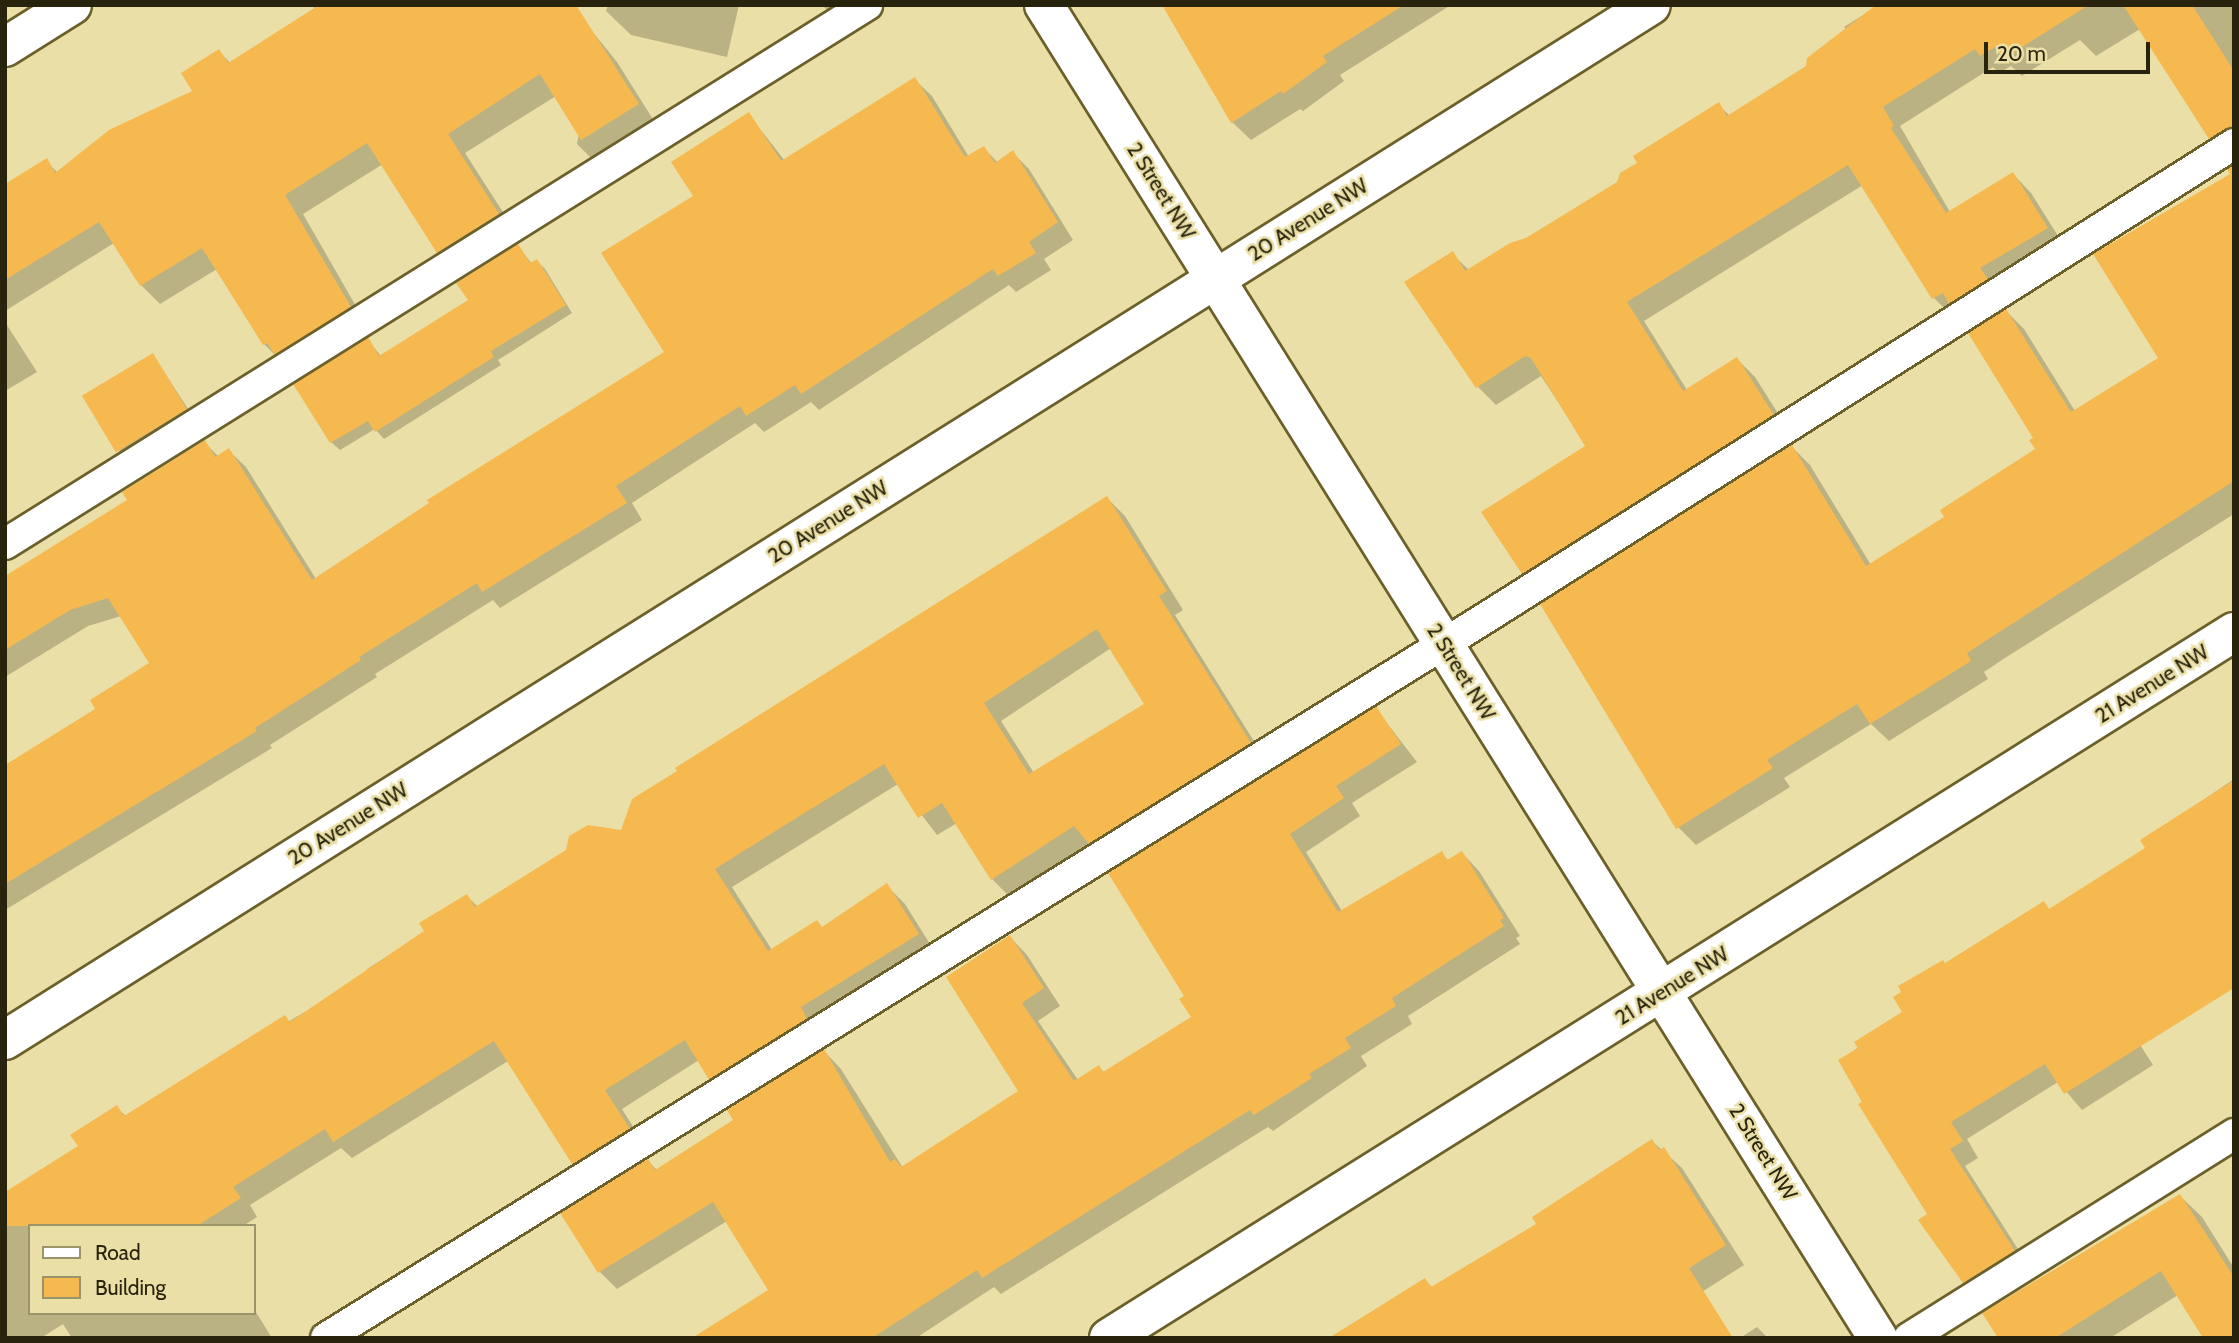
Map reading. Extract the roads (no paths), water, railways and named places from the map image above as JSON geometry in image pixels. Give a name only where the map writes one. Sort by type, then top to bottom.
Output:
[{"type":"street","points":[[5,47],[72,5]]},
{"type":"street","name":"2 Street NW","points":[[1044,5],[1443,644],[1664,991],[1878,1338]]},
{"type":"street","name":"20 Avenue NW","points":[[5,1040],[1651,5]]},
{"type":"street","name":"21 Avenue NW","points":[[1109,1338],[2234,632]]},
{"type":"lane","points":[[5,544],[867,5]]},
{"type":"lane","points":[[326,1338],[1443,644],[2234,144]]},
{"type":"lane","points":[[1909,1338],[2234,1134]]}]
